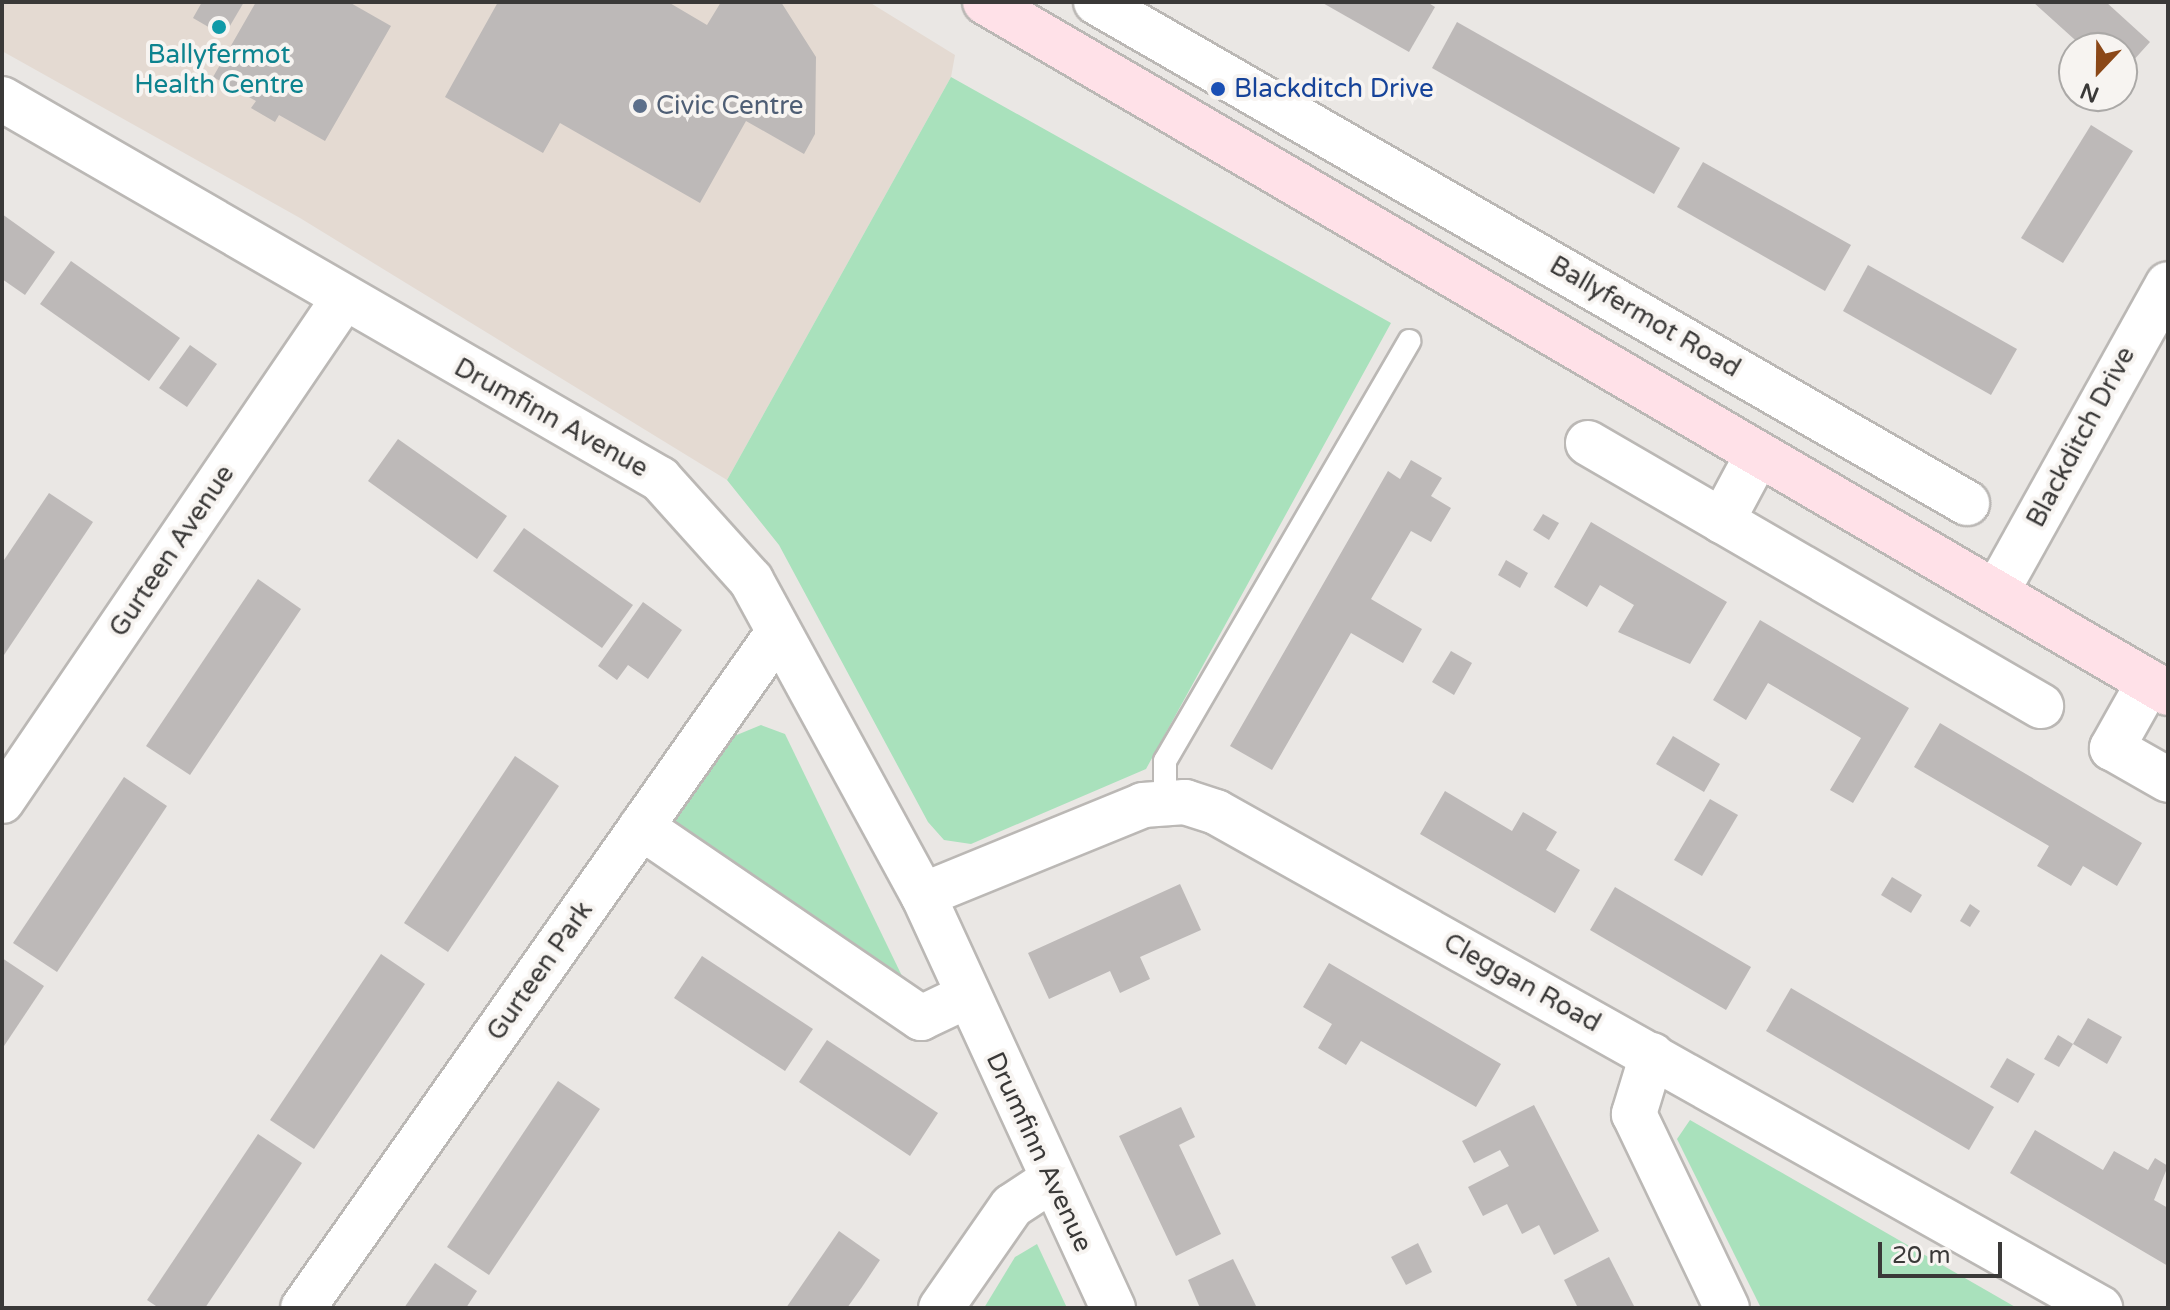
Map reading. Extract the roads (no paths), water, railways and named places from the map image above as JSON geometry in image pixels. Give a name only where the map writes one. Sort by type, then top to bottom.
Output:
[{"type":"main road","points":[[985,2],[1372,232],[2159,687]]},
{"type":"street","name":"Ballyfermot Road","points":[[1096,2],[1967,503]]},
{"type":"street","name":"Drumfinn Avenue","points":[[2,99],[342,301],[660,479],[751,580],[777,634],[923,895],[965,997],[1113,1308]]},
{"type":"street","points":[[1372,232],[1402,178]]},
{"type":"street","name":"Blackditch Drive","points":[[1997,591],[2168,284]]},
{"type":"street","name":"Gurteen Avenue","points":[[2,801],[342,301]]},
{"type":"street","points":[[1588,443],[2041,706]]},
{"type":"street","points":[[1722,521],[1758,454]]},
{"type":"street","points":[[1857,512],[1887,457]]},
{"type":"street","name":"Gurteen Park","points":[[303,1308],[777,634]]},
{"type":"street","points":[[2159,687],[2112,748],[2168,780]]},
{"type":"street","name":"Cleggan Road","points":[[923,895],[1143,805],[1165,803],[1216,812],[2100,1308]]},
{"type":"street","points":[[641,827],[921,1018],[965,997]]},
{"type":"street","points":[[1652,1055],[1634,1114],[1727,1308]]},
{"type":"street","points":[[941,1308],[1012,1206],[1053,1179]]},
{"type":"lane","points":[[1165,803],[1165,761],[1409,341]]},
{"type":"place","name":"Ballyfermot Health Centre","points":[[219,27]]},
{"type":"place","name":"Blackditch Drive","points":[[1218,89]]},
{"type":"place","name":"Civic Centre","points":[[640,106]]}]
